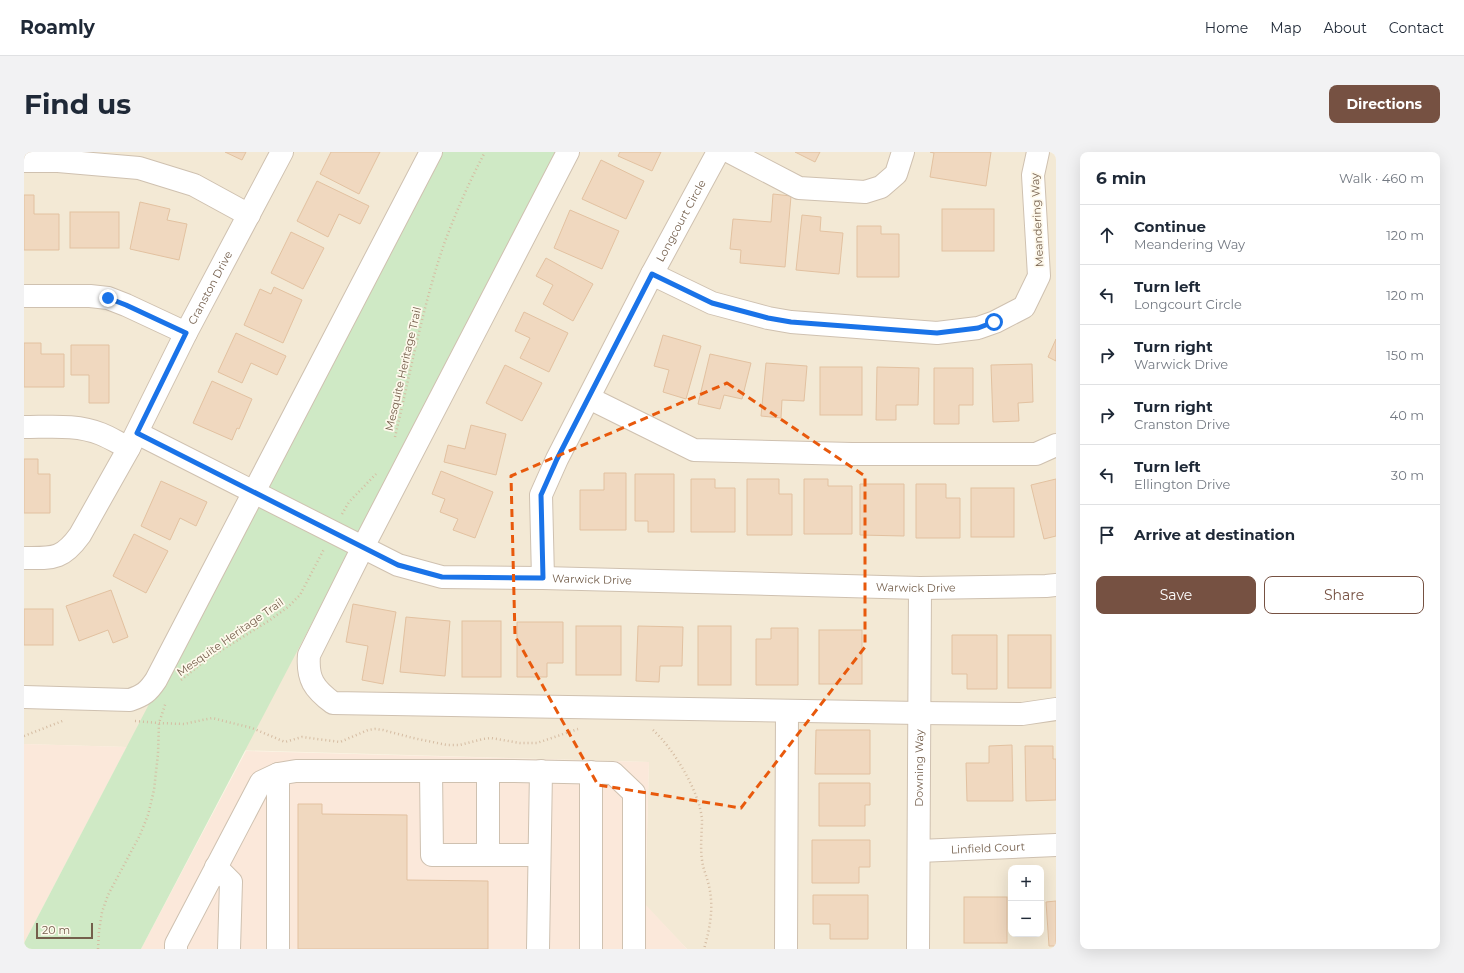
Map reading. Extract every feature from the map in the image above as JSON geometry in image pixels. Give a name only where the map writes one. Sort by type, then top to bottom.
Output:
[{"type":"street","name":"Cranston Drive","points":[[24,558],[56,557],[64,553],[72,546],[80,536],[133,441],[186,333],[282,152]]},
{"type":"street","points":[[24,697],[130,700],[141,696],[148,691],[156,680],[431,152]]},
{"type":"street","points":[[568,152],[363,547],[309,655],[308,668],[313,684],[322,695],[333,703],[1022,714],[1056,709]]},
{"type":"street","name":"Longcourt Circle","points":[[543,578],[541,495],[557,459],[652,274],[718,152]]},
{"type":"street","points":[[730,152],[799,188],[865,192],[881,187],[896,174],[903,152]]},
{"type":"street","name":"Meandering Way","points":[[652,274],[712,303],[776,320],[937,333],[978,328],[1024,307],[1039,276],[1033,175],[1038,152]]},
{"type":"street","points":[[24,161],[58,161],[138,168],[194,185],[248,215]]},
{"type":"street","points":[[24,296],[90,296],[108,298],[186,333]]},
{"type":"street","points":[[589,398],[694,450],[852,454],[1036,454],[1056,445]]},
{"type":"street","name":"Warwick Drive","points":[[24,426],[62,427],[91,430],[133,441],[254,492],[398,565],[442,577],[543,578],[920,588],[1056,585]]},
{"type":"street","name":"Downing Way","points":[[918,949],[920,588]]},
{"type":"street","points":[[786,949],[787,711]]},
{"type":"street","points":[[176,949],[176,944],[261,782],[278,774],[296,771],[541,771],[613,773],[634,793],[634,949]]},
{"type":"street","points":[[431,771],[432,855],[539,855]]},
{"type":"street","points":[[488,771],[488,855]]},
{"type":"street","points":[[538,949],[541,771]]},
{"type":"street","points":[[591,772],[591,949]]},
{"type":"street","points":[[278,774],[278,949]]},
{"type":"street","name":"Linfield Court","points":[[919,851],[1056,845]]},
{"type":"street","points":[[216,867],[232,882],[230,949]]},
{"type":"path","name":"Mesquite Heritage Trail","points":[[395,438],[437,267],[457,210],[485,152]]},
{"type":"path","name":"Mesquite Heritage Trail","points":[[177,684],[181,679],[202,664],[288,607],[300,595],[349,502],[380,471]]},
{"type":"path","points":[[98,949],[102,912],[108,895],[140,835],[148,815],[154,790],[158,754],[159,723],[169,696]]},
{"type":"highlighted area","points":[[727,383],[865,476],[865,647],[741,808],[598,785],[515,636],[511,476]]},
{"type":"shaded area","points":[[24,152],[1056,152],[1056,949],[687,949],[645,905],[649,762],[24,744]]},
{"type":"shaded area","points":[[24,744],[127,747],[24,943]]},
{"type":"shaded area","points":[[246,751],[649,762],[645,904],[687,949],[141,949]]},
{"type":"green space","points":[[438,152],[559,152],[141,949],[24,949],[24,943]]},
{"type":"building","points":[[225,152],[246,152],[242,160]]},
{"type":"building","points":[[331,152],[380,152],[359,194],[320,174]]},
{"type":"building","points":[[620,152],[661,152],[652,171],[618,156]]},
{"type":"building","points":[[795,152],[820,152],[815,162]]},
{"type":"building","points":[[930,152],[991,152],[986,186],[930,177],[934,153]]},
{"type":"building","points":[[601,160],[644,181],[626,219],[582,199]]},
{"type":"building","points":[[317,181],[369,206],[360,224],[339,214],[328,237],[297,221]]},
{"type":"building","points":[[773,194],[791,196],[785,267],[740,263],[741,250],[730,249],[733,219],[771,222]]},
{"type":"building","points":[[24,195],[34,195],[34,214],[59,214],[59,250],[24,250]]},
{"type":"building","points":[[140,202],[170,209],[167,220],[187,224],[179,260],[130,249]]},
{"type":"building","points":[[942,209],[994,209],[994,251],[942,251]]},
{"type":"building","points":[[570,210],[619,231],[602,269],[554,248]]},
{"type":"building","points":[[70,212],[119,212],[119,248],[70,248]]},
{"type":"building","points":[[802,215],[821,217],[820,231],[843,233],[839,274],[796,270]]},
{"type":"building","points":[[857,226],[881,226],[881,234],[899,234],[899,277],[857,277]]},
{"type":"building","points":[[291,232],[324,248],[303,289],[271,273]]},
{"type":"building","points":[[546,258],[593,284],[573,321],[543,304],[553,285],[536,276]]},
{"type":"building","points":[[274,287],[302,300],[283,343],[244,325],[260,289],[271,294]]},
{"type":"building","points":[[524,312],[568,333],[549,372],[520,358],[530,338],[515,331]]},
{"type":"building","points":[[236,333],[286,356],[277,375],[251,363],[242,383],[218,372]]},
{"type":"building","points":[[663,335],[701,346],[686,399],[663,392],[669,370],[654,366]]},
{"type":"building","points":[[1056,339],[1056,361],[1048,357]]},
{"type":"building","points":[[24,343],[41,343],[41,354],[64,354],[64,387],[24,387]]},
{"type":"building","points":[[71,345],[109,345],[109,403],[89,403],[89,375],[71,375]]},
{"type":"building","points":[[710,354],[751,363],[742,399],[724,395],[720,409],[698,404]]},
{"type":"building","points":[[766,363],[807,366],[804,401],[782,400],[781,418],[761,416]]},
{"type":"building","points":[[1032,364],[1033,402],[1018,403],[1019,421],[993,422],[991,365]]},
{"type":"building","points":[[505,365],[542,383],[522,421],[486,403]]},
{"type":"building","points":[[820,367],[862,367],[862,415],[820,415]]},
{"type":"building","points":[[877,367],[919,368],[918,405],[896,405],[896,420],[876,420]]},
{"type":"building","points":[[934,368],[973,368],[973,405],[959,405],[959,424],[934,424]]},
{"type":"building","points":[[212,381],[252,399],[239,429],[237,428],[232,440],[193,423]]},
{"type":"building","points":[[471,425],[506,434],[496,475],[444,462],[448,445],[465,449]]},
{"type":"building","points":[[24,459],[38,459],[38,474],[50,474],[50,513],[24,513]]},
{"type":"building","points":[[441,471],[493,492],[475,538],[453,530],[458,519],[440,512],[445,499],[432,494]]},
{"type":"building","points":[[604,473],[626,473],[626,530],[580,530],[580,490],[604,490]]},
{"type":"building","points":[[635,474],[674,474],[674,532],[648,532],[648,521],[635,521]]},
{"type":"building","points":[[691,479],[715,479],[715,488],[735,488],[735,532],[691,532]]},
{"type":"building","points":[[747,479],[779,479],[779,494],[792,494],[792,535],[747,535]]},
{"type":"building","points":[[804,479],[828,479],[828,486],[852,486],[852,534],[804,534]]},
{"type":"building","points":[[1056,479],[1056,536],[1044,539],[1031,485]]},
{"type":"building","points":[[161,481],[207,502],[196,526],[180,518],[170,540],[141,526]]},
{"type":"building","points":[[860,484],[904,484],[904,536],[860,535]]},
{"type":"building","points":[[916,484],[946,484],[946,498],[960,498],[960,538],[916,538]]},
{"type":"building","points":[[971,488],[1014,488],[1014,537],[971,537]]},
{"type":"building","points":[[134,534],[168,551],[146,593],[113,576]]},
{"type":"building","points":[[111,590],[128,637],[113,643],[108,630],[79,641],[66,606]]},
{"type":"building","points":[[353,604],[396,612],[383,684],[362,680],[368,646],[346,642]]},
{"type":"building","points":[[24,609],[53,609],[53,645],[24,645]]},
{"type":"building","points":[[406,617],[450,621],[445,676],[400,672]]},
{"type":"building","points":[[462,621],[501,621],[501,677],[462,677]]},
{"type":"building","points":[[517,622],[563,622],[563,663],[547,663],[547,677],[517,677]]},
{"type":"building","points":[[576,626],[621,626],[621,675],[576,675]]},
{"type":"building","points":[[638,626],[683,627],[682,666],[660,666],[659,682],[636,681]]},
{"type":"building","points":[[698,626],[731,626],[731,685],[698,685]]},
{"type":"building","points":[[771,628],[798,628],[798,685],[756,685],[756,639],[771,639]]},
{"type":"building","points":[[819,630],[862,630],[862,684],[819,684]]},
{"type":"building","points":[[952,635],[997,635],[997,689],[967,689],[967,674],[952,674]]},
{"type":"building","points":[[1008,635],[1051,635],[1051,688],[1008,688]]},
{"type":"building","points":[[816,730],[870,730],[870,774],[815,774]]},
{"type":"building","points":[[1012,745],[1013,801],[967,801],[966,763],[989,763],[989,746]]},
{"type":"building","points":[[1025,746],[1053,746],[1053,759],[1056,759],[1056,800],[1026,801]]},
{"type":"building","points":[[819,783],[870,783],[870,805],[865,805],[865,826],[819,826]]},
{"type":"building","points":[[298,804],[322,804],[322,814],[407,815],[407,880],[488,881],[488,949],[298,949]]},
{"type":"building","points":[[812,840],[870,840],[870,867],[859,867],[859,883],[812,883]]},
{"type":"building","points":[[813,895],[868,895],[868,939],[830,939],[830,924],[813,924]]},
{"type":"building","points":[[964,897],[1007,897],[1007,943],[964,943]]},
{"type":"building","points":[[1056,901],[1056,946],[1049,946],[1046,902]]},
{"type":"route","points":[[108,298],[186,333],[137,433],[398,565],[442,577],[543,578],[541,495],[557,459],[652,274],[712,303],[768,318],[791,322],[937,333],[978,328],[994,322]]}]
